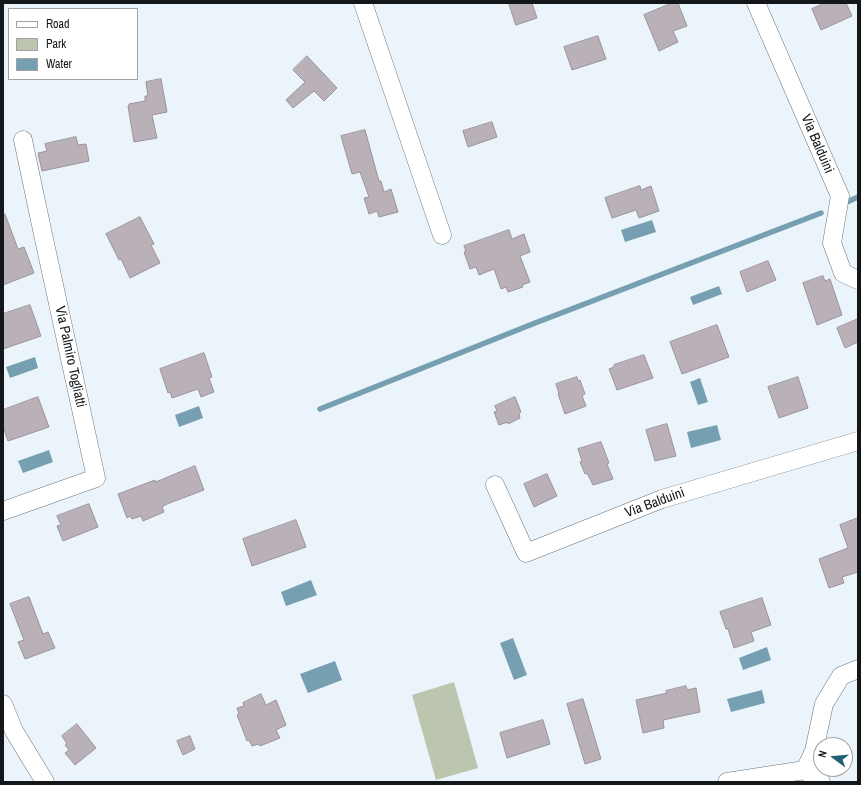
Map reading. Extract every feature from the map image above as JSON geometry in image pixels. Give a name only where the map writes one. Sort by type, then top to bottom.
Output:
[{"type":"street","points":[[363,3],[442,235]]},
{"type":"street","name":"Via Balduini","points":[[756,3],[840,196],[832,243],[843,273],[858,280]]},
{"type":"street","name":"Via Palmiro Togliatti","points":[[3,511],[96,478],[24,140]]},
{"type":"street","name":"Via Balduini","points":[[495,485],[526,553],[662,499],[858,441]]},
{"type":"street","points":[[805,770],[814,751],[824,704],[841,676],[858,669]]},
{"type":"street","points":[[3,704],[14,731],[45,782]]},
{"type":"street","points":[[727,782],[805,770],[821,782]]},
{"type":"green space","points":[[454,682],[478,768],[436,780],[412,695]]},
{"type":"water","points":[[652,220],[656,232],[625,242],[621,230]]},
{"type":"water","points":[[719,286],[722,294],[693,305],[690,297]]},
{"type":"water","points":[[35,357],[38,368],[10,378],[6,367]]},
{"type":"water","points":[[700,378],[708,402],[698,405],[690,382]]},
{"type":"water","points":[[199,406],[203,418],[179,427],[175,415]]},
{"type":"water","points":[[717,425],[721,440],[691,448],[687,432]]},
{"type":"water","points":[[49,450],[53,462],[23,473],[18,461]]},
{"type":"water","points":[[311,580],[317,595],[286,606],[281,592]]},
{"type":"water","points":[[513,638],[527,675],[514,680],[500,643]]},
{"type":"water","points":[[767,647],[771,660],[743,670],[739,658]]},
{"type":"water","points":[[335,661],[342,680],[308,693],[300,674]]},
{"type":"water","points":[[762,690],[765,703],[731,712],[727,699]]},
{"type":"building","points":[[509,3],[532,3],[537,18],[516,25]]},
{"type":"building","points":[[672,3],[678,3],[687,26],[673,31],[678,42],[659,51],[644,15]]},
{"type":"building","points":[[825,3],[846,3],[852,16],[821,30],[812,9]]},
{"type":"building","points":[[598,36],[606,59],[572,70],[564,47]]},
{"type":"building","points":[[307,56],[337,88],[324,101],[314,91],[293,108],[286,100],[305,82],[293,70]]},
{"type":"building","points":[[161,79],[167,112],[152,115],[157,138],[134,142],[128,106],[129,104],[145,101],[145,96],[148,96],[146,82]]},
{"type":"building","points":[[492,122],[497,137],[468,147],[463,131]]},
{"type":"building","points":[[365,130],[379,181],[381,181],[384,192],[391,189],[398,212],[379,217],[377,211],[369,214],[364,198],[369,197],[360,172],[352,174],[341,136]]},
{"type":"building","points":[[76,137],[78,145],[86,144],[89,161],[42,171],[38,153],[47,151],[45,144]]},
{"type":"building","points":[[640,186],[641,190],[651,186],[659,211],[639,218],[636,210],[612,218],[605,198]]},
{"type":"building","points":[[3,214],[5,214],[18,249],[24,247],[34,273],[3,285]]},
{"type":"building","points":[[140,217],[154,244],[151,245],[160,263],[130,278],[106,234]]},
{"type":"building","points":[[509,230],[512,239],[524,234],[530,252],[520,256],[530,282],[522,285],[523,287],[508,292],[506,287],[501,289],[494,269],[479,275],[476,267],[470,269],[464,252],[466,251],[464,246]]},
{"type":"building","points":[[768,261],[776,280],[747,292],[740,272]]},
{"type":"building","points":[[823,276],[825,281],[830,279],[842,315],[817,325],[803,283]]},
{"type":"building","points":[[30,305],[41,336],[3,349],[3,314]]},
{"type":"building","points":[[858,319],[858,342],[845,348],[837,328]]},
{"type":"building","points":[[717,325],[729,357],[682,374],[670,342]]},
{"type":"building","points":[[204,353],[212,377],[209,378],[214,392],[201,397],[198,389],[172,398],[170,392],[168,393],[160,369]]},
{"type":"building","points":[[644,355],[653,378],[617,390],[609,369],[614,367],[614,365]]},
{"type":"building","points":[[577,377],[578,381],[580,380],[585,394],[582,396],[586,406],[565,414],[556,384]]},
{"type":"building","points":[[798,377],[808,408],[779,418],[768,387]]},
{"type":"building","points":[[38,397],[49,427],[8,441],[3,427],[3,410]]},
{"type":"building","points":[[515,397],[521,412],[519,414],[520,418],[508,424],[508,422],[499,425],[494,412],[497,411],[495,406]]},
{"type":"building","points":[[667,424],[676,456],[655,461],[646,430]]},
{"type":"building","points":[[601,442],[613,479],[593,485],[587,473],[585,474],[580,462],[582,461],[578,449]]},
{"type":"building","points":[[195,466],[204,490],[167,504],[162,507],[164,512],[143,521],[141,516],[132,519],[130,516],[127,518],[118,494],[155,480],[155,482]]},
{"type":"building","points":[[547,474],[557,496],[534,507],[524,484]]},
{"type":"building","points":[[89,504],[98,527],[63,541],[57,526],[61,525],[57,516]]},
{"type":"building","points":[[858,518],[858,572],[842,577],[844,583],[829,588],[819,559],[848,548],[840,525]]},
{"type":"building","points":[[296,520],[306,547],[252,566],[243,539]]},
{"type":"building","points":[[29,597],[43,634],[48,632],[55,648],[25,659],[18,642],[24,640],[10,604]]},
{"type":"building","points":[[762,598],[771,625],[751,632],[754,641],[734,648],[728,629],[726,629],[720,612]]},
{"type":"building","points":[[686,686],[687,690],[696,688],[700,712],[663,720],[664,728],[643,733],[636,700],[667,693],[666,691]]},
{"type":"building","points":[[261,694],[266,705],[276,700],[286,725],[276,730],[280,738],[260,746],[259,744],[252,746],[249,740],[247,741],[237,715],[239,714],[237,708],[244,706],[243,703]]},
{"type":"building","points":[[583,699],[601,759],[585,764],[567,704]]},
{"type":"building","points":[[543,720],[550,744],[507,758],[500,733]]},
{"type":"building","points":[[77,724],[96,748],[75,765],[65,753],[69,750],[65,745],[67,744],[62,736]]},
{"type":"building","points":[[190,736],[195,749],[183,755],[177,741]]},
{"type":"waterway","points":[[847,202],[858,197]]},
{"type":"waterway","points":[[320,409],[530,325],[821,213]]}]
